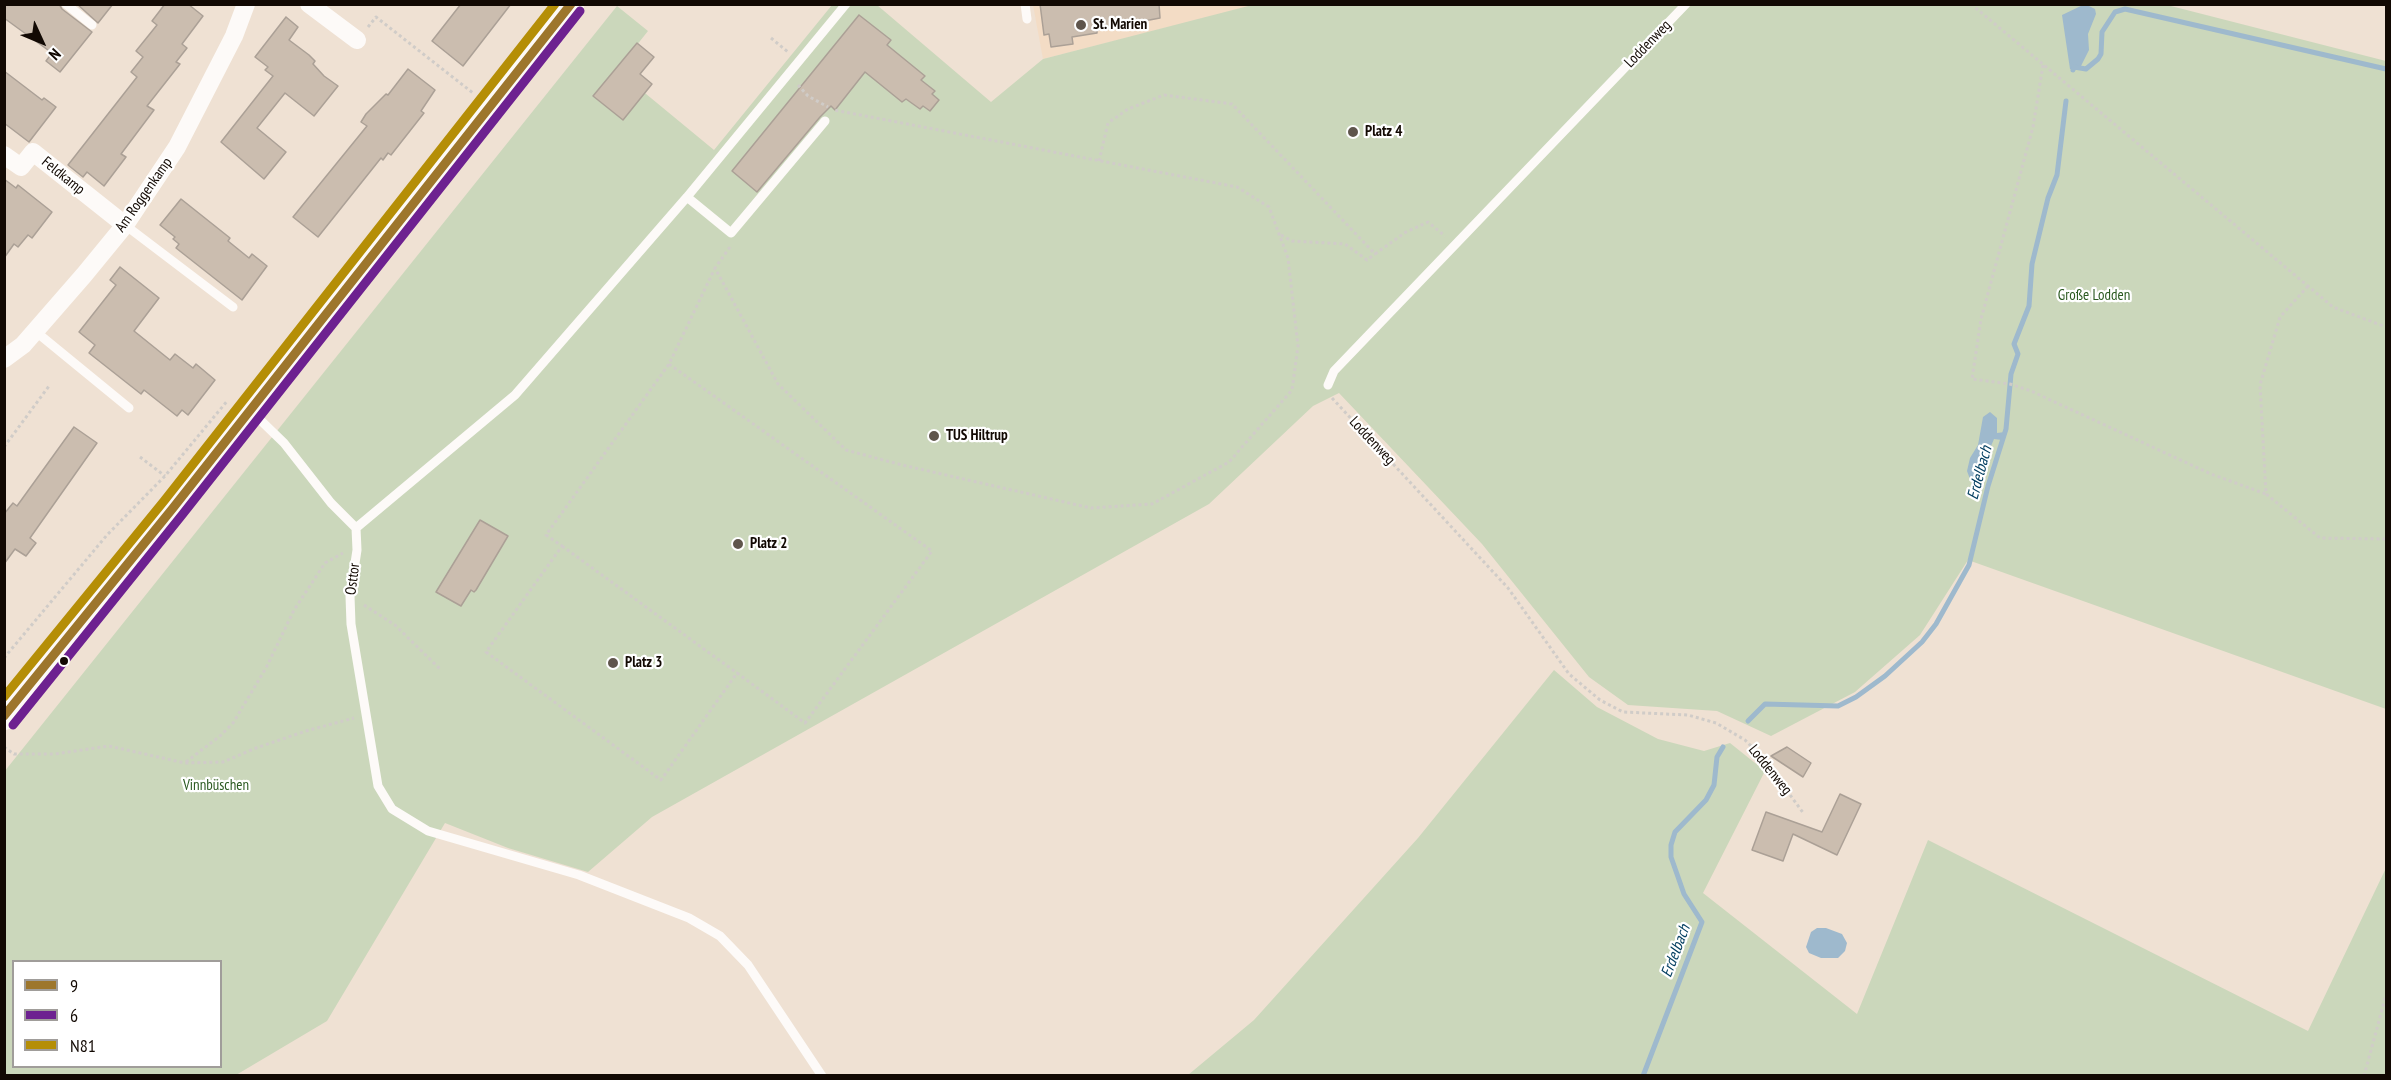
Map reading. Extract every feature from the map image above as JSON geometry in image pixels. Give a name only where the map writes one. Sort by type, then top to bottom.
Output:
[{"type":"main road","points":[[4,717],[36,678],[240,404],[571,4]]},
{"type":"street","name":"Am Roggenkamp","points":[[4,359],[23,345],[124,225],[177,147],[234,36],[246,4]]},
{"type":"street","points":[[309,4],[357,40]]},
{"type":"street","name":"Feldkamp","points":[[4,154],[21,167],[33,152],[124,225]]},
{"type":"street","points":[[4,696],[36,678]]},
{"type":"lane","points":[[66,4],[92,25]]},
{"type":"lane","points":[[240,404],[284,443],[331,503],[356,528],[515,395],[687,197],[846,4]]},
{"type":"lane","points":[[1025,4],[1027,19]]},
{"type":"lane","name":"Loddenweg","points":[[1328,385],[1334,371],[1686,4]]},
{"type":"lane","points":[[687,197],[731,233],[825,121]]},
{"type":"lane","points":[[124,225],[233,307]]},
{"type":"lane","points":[[35,331],[129,408]]},
{"type":"lane","name":"Osttor","points":[[356,528],[357,550],[350,596],[351,624],[368,713],[378,786],[392,809],[428,831],[579,875],[689,918],[720,936],[748,965],[822,1076]]},
{"type":"path","points":[[1971,4],[2333,307],[2386,327]]},
{"type":"path","points":[[357,40],[376,17],[473,93],[466,102]]},
{"type":"path","points":[[771,38],[799,61]]},
{"type":"path","points":[[2043,65],[2033,127],[1981,319],[1972,379],[2010,384],[2031,391],[2211,474],[2266,494],[2320,538],[2386,539]]},
{"type":"path","points":[[715,268],[778,384],[846,450],[1091,508],[1152,504],[1229,462],[1292,390],[1298,346],[1288,258],[1269,207],[1237,187],[839,113],[808,96],[789,74]]},
{"type":"path","points":[[1099,161],[1108,123],[1128,109],[1164,95],[1232,104],[1375,254]]},
{"type":"path","points":[[1279,234],[1292,241],[1345,244],[1367,260],[1406,232],[1428,222],[1456,244]]},
{"type":"path","points":[[669,364],[932,551],[805,723],[546,535],[669,364],[715,268],[735,241]]},
{"type":"path","points":[[2266,494],[2260,385],[2280,317],[2308,286]]},
{"type":"path","name":"Loddenweg","points":[[1328,385],[1333,399],[1508,588],[1569,674],[1600,700],[1623,712],[1688,715],[1716,723],[1745,740],[1763,758],[1804,814]]},
{"type":"path","points":[[4,447],[49,386]]},
{"type":"path","points":[[4,658],[107,535],[240,404]]},
{"type":"path","points":[[140,457],[165,476]]},
{"type":"path","points":[[562,546],[486,652],[661,780],[737,672]]},
{"type":"path","points":[[185,763],[233,723],[266,668],[294,610],[325,563],[339,554],[357,550]]},
{"type":"path","points":[[350,596],[395,625],[441,670]]},
{"type":"path","points":[[4,747],[14,754],[45,754],[110,746],[185,763],[223,762],[296,734],[368,713]]},
{"type":"path","points":[[2364,1076],[2386,995]]},
{"type":"shaded area","points":[[1033,5],[1256,5],[1043,59]]},
{"type":"green space","points":[[1256,4],[2167,5],[2386,61],[2386,709],[1968,560],[1920,635],[1855,692],[1771,736],[1717,711],[1628,705],[1589,677],[1482,544],[1339,393],[1313,406],[1209,504],[652,817],[588,872],[508,848],[445,823],[327,1021],[236,1075],[5,1075],[4,772],[617,6],[648,31],[617,70],[714,150],[832,5],[877,5],[991,102],[1043,59]]},
{"type":"green space","points":[[1554,670],[1597,707],[1658,739],[1704,751],[1730,743],[1765,771],[1703,893],[1857,1014],[1928,840],[2308,1031],[2386,868],[2386,1075],[1188,1075],[1254,1020],[1418,838]]},
{"type":"water","points":[[2085,4],[2095,9],[2096,14],[2088,34],[2089,50],[2081,66],[2073,70],[2070,69],[2062,15]]},
{"type":"water","points":[[1990,412],[1997,418],[1997,433],[2005,432],[2002,440],[1994,439],[1979,475],[1970,479],[1967,471],[1970,458],[1978,445],[1983,417]]},
{"type":"water","points":[[1817,928],[1826,928],[1842,934],[1847,943],[1845,951],[1838,958],[1821,958],[1809,953],[1806,947],[1811,932]]},
{"type":"building","points":[[4,4],[59,4],[62,9],[92,32],[60,72],[46,61],[52,53],[4,18]]},
{"type":"building","points":[[77,4],[113,4],[98,23]]},
{"type":"building","points":[[165,4],[188,4],[203,16],[182,44],[187,48],[176,62],[180,64],[147,106],[154,110],[121,154],[126,157],[104,186],[87,172],[83,177],[68,165],[137,77],[131,72],[143,57],[136,51],[157,25],[152,21]]},
{"type":"building","points":[[461,4],[511,4],[463,66],[432,41]]},
{"type":"building","name":"St. Marien","points":[[1040,4],[1159,4],[1160,18],[1097,30],[1097,33],[1072,37],[1073,44],[1051,47],[1049,34],[1044,35]]},
{"type":"building","points":[[859,15],[891,40],[887,45],[925,76],[921,80],[935,91],[932,94],[939,100],[930,111],[923,106],[920,109],[906,99],[902,102],[865,72],[835,110],[831,106],[820,117],[757,192],[732,171]]},
{"type":"building","points":[[286,17],[298,27],[289,40],[309,55],[315,61],[313,64],[324,76],[338,86],[314,116],[285,93],[257,128],[286,152],[264,179],[221,142],[273,76],[265,70],[268,67],[255,57]]},
{"type":"building","points":[[637,43],[654,57],[640,74],[652,84],[623,120],[593,96]]},
{"type":"building","points":[[408,69],[435,90],[421,111],[424,113],[391,155],[388,153],[383,160],[381,158],[318,237],[293,217],[367,126],[361,122],[366,114],[386,94],[388,95]]},
{"type":"building","points":[[4,71],[42,100],[44,98],[56,107],[29,142],[4,123]]},
{"type":"building","points":[[4,179],[16,188],[18,185],[52,212],[32,238],[28,235],[18,247],[14,244],[4,258]]},
{"type":"building","points":[[181,199],[230,238],[228,241],[249,258],[252,254],[267,266],[242,300],[176,248],[179,244],[173,239],[175,237],[160,225]]},
{"type":"building","points":[[120,267],[159,298],[134,331],[170,360],[175,354],[193,368],[196,364],[215,380],[188,415],[182,410],[177,416],[144,390],[141,394],[89,353],[95,345],[79,332],[116,285],[110,280]]},
{"type":"building","points":[[74,427],[97,443],[30,538],[36,543],[26,556],[15,549],[4,564],[4,514],[13,503],[17,506]]},
{"type":"building","points":[[480,520],[508,536],[476,590],[474,592],[471,590],[461,606],[436,592]]},
{"type":"building","points":[[1787,747],[1811,763],[1803,777],[1771,756]]},
{"type":"building","points":[[1840,794],[1861,804],[1837,855],[1793,834],[1783,861],[1752,850],[1766,812],[1822,832]]},
{"type":"waterway","points":[[2073,70],[2074,67],[2086,69],[2098,59],[2101,54],[2102,32],[2115,12],[2125,9],[2386,69]]},
{"type":"waterway","name":"Erdelbach","points":[[1748,721],[1765,704],[1838,706],[1856,697],[1885,676],[1922,642],[1936,624],[1969,565],[1988,486],[2006,429],[2011,374],[2018,354],[2014,344],[2029,306],[2032,264],[2048,198],[2057,175],[2066,101]]},
{"type":"waterway","name":"Erdelbach","points":[[1643,1076],[1702,922],[1684,894],[1671,857],[1671,845],[1675,832],[1706,800],[1714,785],[1717,757],[1723,747]]},
{"type":"transit line","name":"N81","points":[[4,697],[164,501],[555,4]]},
{"type":"transit line","name":"9","points":[[4,716],[173,508],[571,4]]},
{"type":"transit line","name":"6","points":[[13,725],[580,11]]},
{"type":"place","name":"St. Marien","points":[[1081,25]]},
{"type":"place","name":"Platz 4","points":[[1353,132]]},
{"type":"place","name":"TUS Hiltrup","points":[[934,436]]},
{"type":"place","name":"Platz 2","points":[[738,544]]},
{"type":"place","name":"Platz 3","points":[[613,663]]},
{"type":"park label","name":"Große Lodden","points":[[2094,296]]},
{"type":"park label","name":"Vinnbüschen","points":[[216,786]]}]
